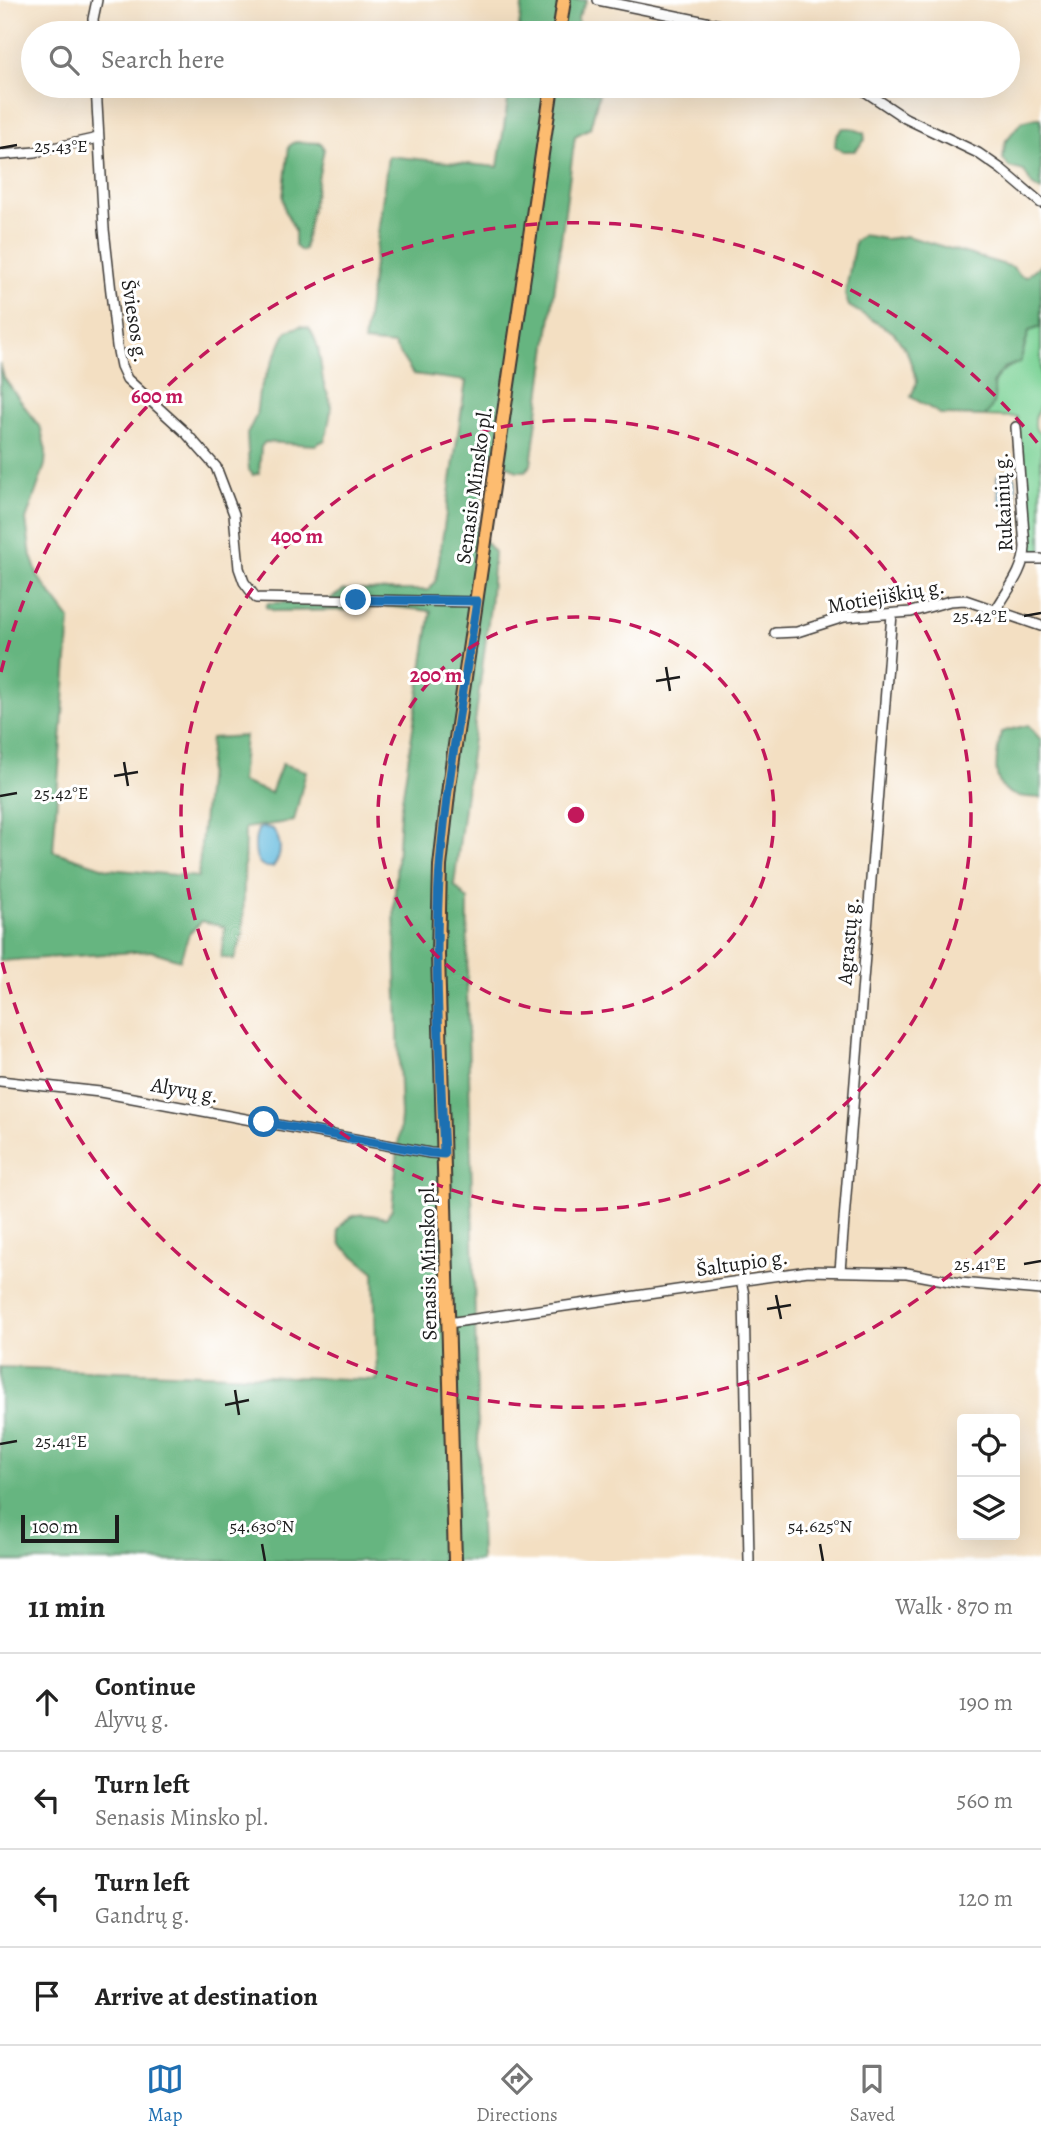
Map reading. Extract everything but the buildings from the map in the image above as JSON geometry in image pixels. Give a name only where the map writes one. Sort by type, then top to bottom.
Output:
[{"type":"main road","points":[[561,21],[564,0]]},
{"type":"main road","name":"Senasis Minsko pl.","points":[[455,1561],[438,955],[439,886],[449,786],[550,98]]},
{"type":"street","points":[[93,21],[97,0]]},
{"type":"street","points":[[598,0],[700,21]]},
{"type":"street","name":"Šviesos g.","points":[[96,98],[104,229],[121,366],[127,379],[186,433],[216,467],[234,514],[239,568],[244,582],[256,598],[477,601]]},
{"type":"street","points":[[875,98],[905,118],[978,153],[1041,203]]},
{"type":"street","points":[[0,155],[35,152],[98,134]]},
{"type":"street","name":"Rukainių g.","points":[[996,610],[1021,569],[1024,559],[1016,427]]},
{"type":"street","points":[[1024,559],[1041,559]]},
{"type":"street","name":"Motiejiškių g.","points":[[775,633],[797,632],[844,617],[911,612],[950,601],[965,600],[1041,626]]},
{"type":"street","name":"Agrastų g.","points":[[840,1271],[892,614]]},
{"type":"street","name":"Alyvų g.","points":[[0,1081],[100,1092],[444,1154]]},
{"type":"street","name":"Šaltupio g.","points":[[448,1323],[808,1271],[907,1273],[960,1283],[1041,1290]]},
{"type":"street","points":[[741,1281],[744,1294],[749,1561]]},
{"type":"green space","points":[[523,0],[587,0],[578,21],[520,21]]},
{"type":"green space","points":[[508,98],[598,98],[590,128],[575,136],[531,465],[525,471],[517,471],[489,454],[476,531],[494,552],[490,607],[454,885],[468,900],[467,991],[481,1561],[0,1561],[0,1367],[377,1380],[374,1272],[341,1245],[338,1230],[354,1216],[386,1218],[392,1209],[401,1117],[394,909],[400,813],[431,611],[383,606],[359,610],[275,611],[266,607],[268,603],[327,601],[344,590],[429,590],[436,580],[466,381],[413,374],[394,345],[364,342],[388,156],[498,167]]},
{"type":"green space","points":[[1041,118],[1041,191],[1032,185],[1024,171],[1009,167],[1003,159],[1005,142],[1021,122]]},
{"type":"green space","points":[[843,128],[864,133],[865,140],[855,151],[843,151],[835,146],[836,136]]},
{"type":"green space","points":[[295,142],[321,143],[324,149],[304,250],[301,251],[295,246],[295,230],[285,211],[283,197],[289,146]]},
{"type":"green space","points":[[863,235],[885,239],[907,236],[1013,267],[1019,275],[1026,277],[1041,264],[1041,327],[1029,331],[1020,362],[1004,368],[993,382],[994,400],[985,416],[942,415],[911,397],[917,381],[907,352],[894,333],[849,306],[845,295],[855,241]]},
{"type":"green space","points":[[301,326],[309,328],[315,340],[324,384],[331,403],[325,440],[315,445],[265,442],[261,447],[259,473],[253,475],[249,470],[247,434],[256,416],[259,392],[287,331]]},
{"type":"green space","points":[[1041,327],[1041,402],[1035,426],[1041,434],[1041,557],[1028,557],[1017,417],[985,416],[992,401],[994,381],[1020,362],[1029,331]]},
{"type":"green space","points":[[0,363],[4,378],[41,429],[46,451],[45,465],[26,520],[31,556],[39,578],[70,619],[53,851],[108,869],[198,877],[211,738],[245,736],[241,782],[271,793],[282,764],[306,771],[294,821],[245,828],[243,934],[234,960],[221,957],[225,927],[202,921],[189,934],[180,960],[151,951],[0,961]]},
{"type":"green space","points":[[1028,725],[1041,740],[1041,798],[1012,794],[1005,790],[997,776],[1001,732]]},
{"type":"water","points":[[999,473],[1012,473],[1016,481],[1016,506],[1012,509],[1004,508],[1000,502],[997,477]]},
{"type":"water","points":[[258,829],[273,829],[280,843],[280,853],[273,867],[261,864],[256,854]]},
{"type":"route","points":[[264,1122],[444,1154],[438,955],[440,866],[449,786],[477,601],[356,600]]}]
